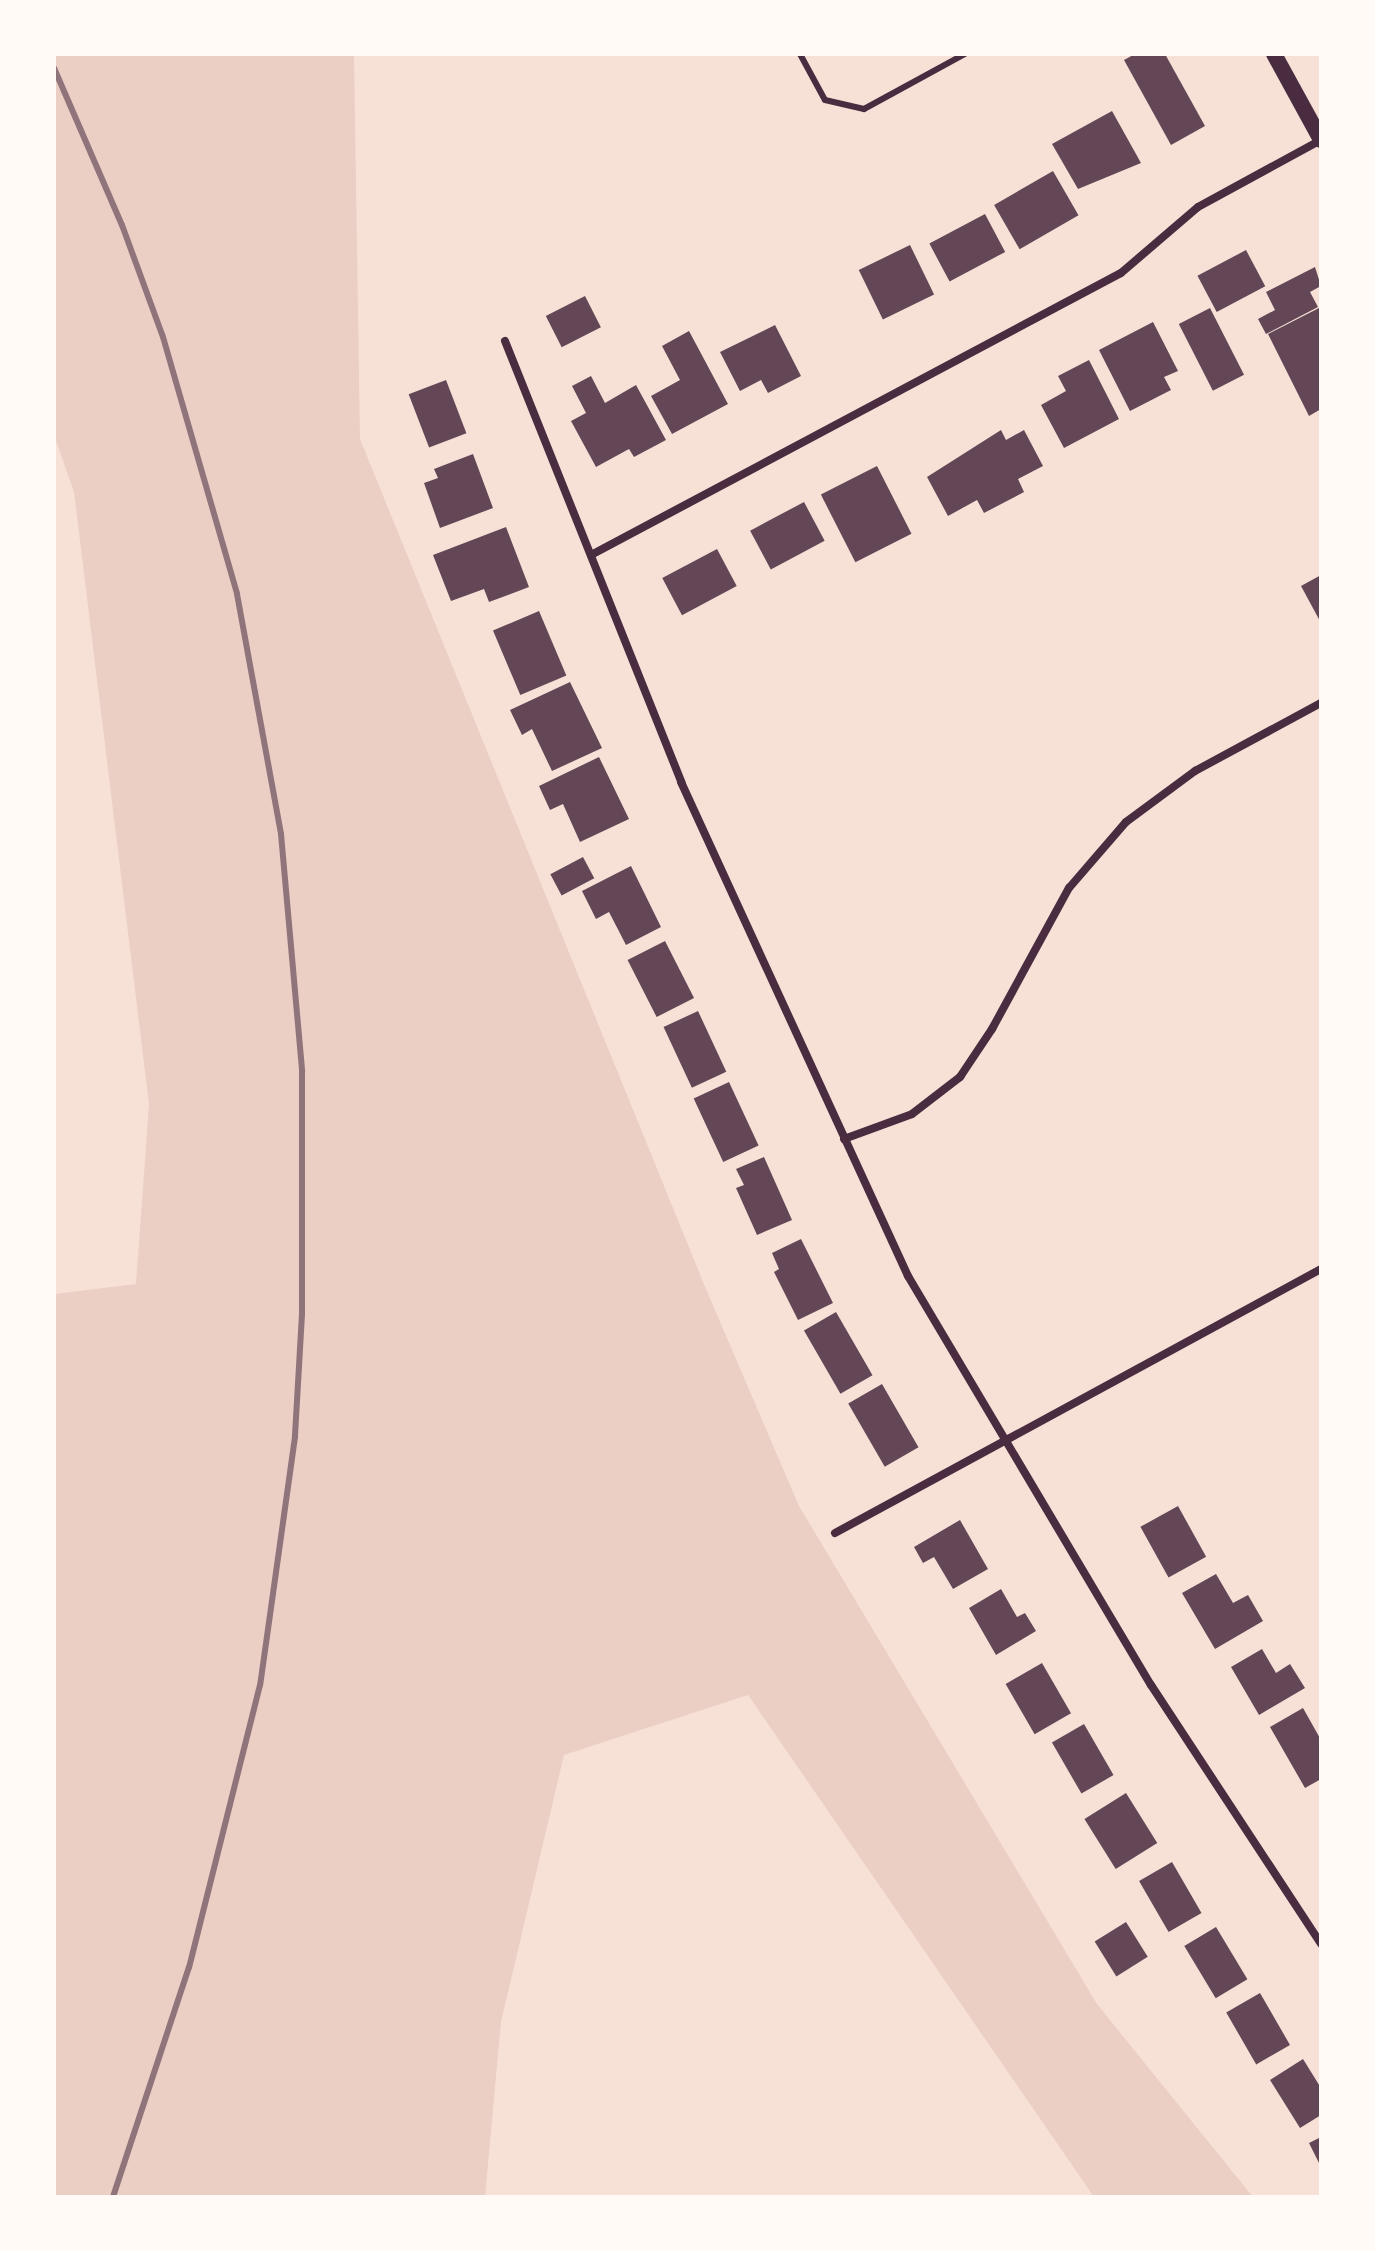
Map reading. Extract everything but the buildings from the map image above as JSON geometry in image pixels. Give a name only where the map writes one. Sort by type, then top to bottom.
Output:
[{"type":"main road","points":[[1274,54],[1321,140]]},
{"type":"street","points":[[591,555],[1121,273],[1198,207],[1321,140]]},
{"type":"street","points":[[505,341],[681,782],[908,1276],[1151,1685],[1321,1944]]},
{"type":"street","points":[[844,1139],[912,1114],[960,1077],[992,1029],[1069,888],[1126,822],[1195,771],[1321,703]]},
{"type":"street","points":[[835,1533],[1321,1269]]},
{"type":"lane","points":[[800,54],[825,100],[864,109],[965,54]]},
{"type":"shaded area","points":[[54,54],[354,54],[360,439],[706,1289],[799,1506],[1097,2004],[1253,2197],[1094,2197],[748,1695],[564,1755],[501,2022],[485,2197],[54,2197],[54,1294],[136,1284],[149,1104],[74,492],[54,435]]},
{"type":"railway","points":[[54,68],[122,225],[163,337],[237,594],[281,834],[302,1071],[302,1314],[295,1437],[260,1685],[189,1967],[113,2197]]}]
